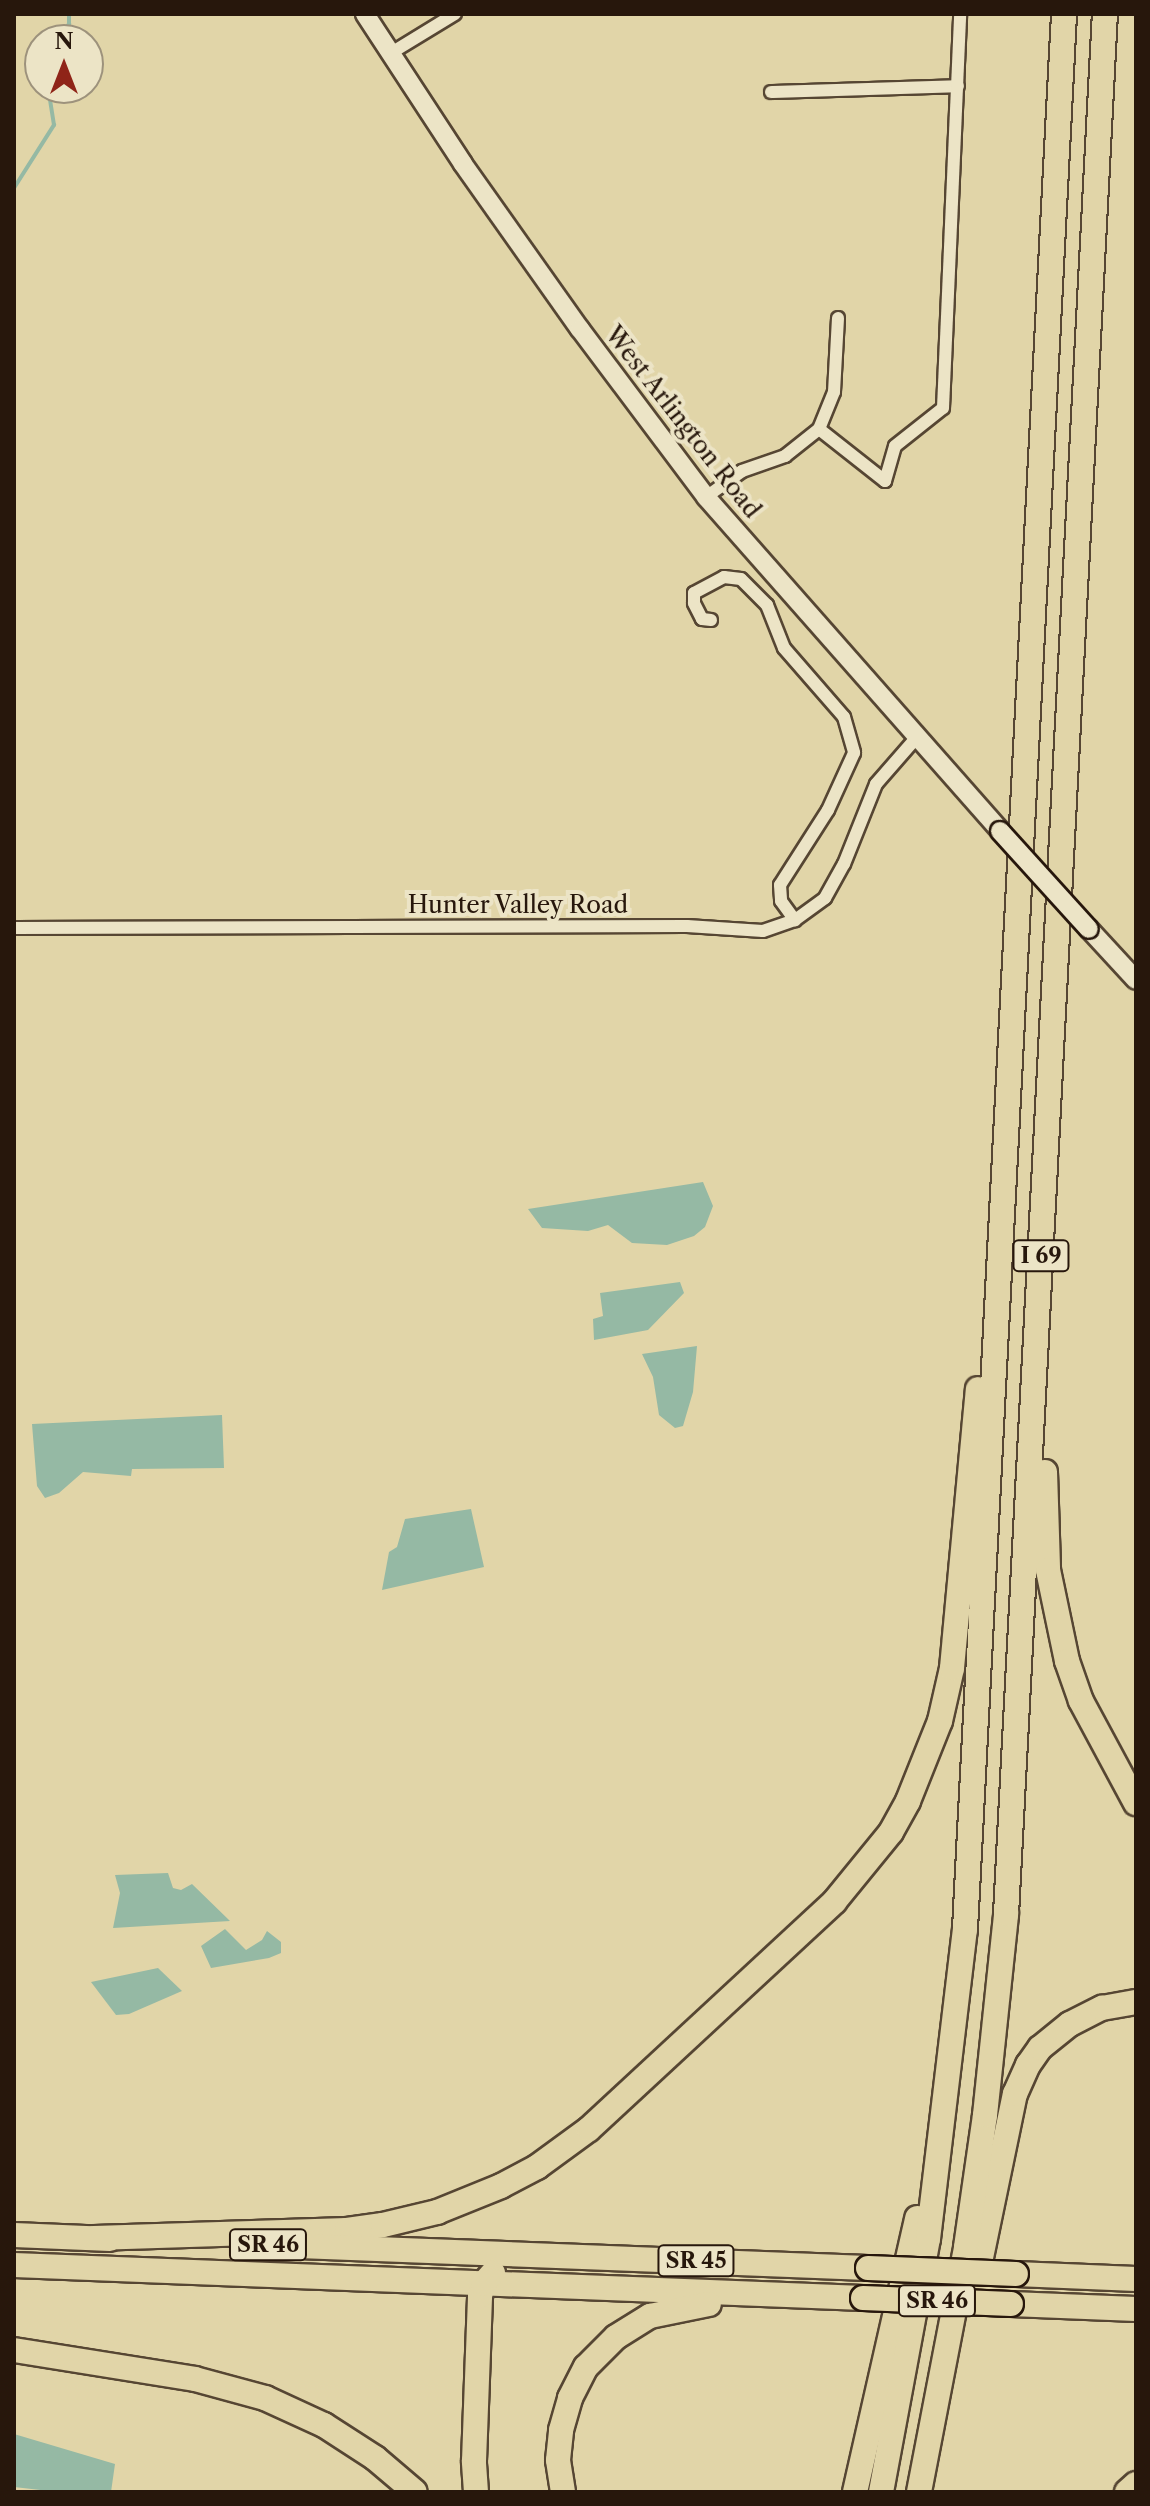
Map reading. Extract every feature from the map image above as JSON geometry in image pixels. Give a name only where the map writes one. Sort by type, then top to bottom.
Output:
[{"type":"highway","name":"I 69","points":[[881,2492],[914,2326],[946,2107],[970,1848],[1064,14]]},
{"type":"highway","name":"I 69","points":[[919,2492],[966,2247],[1000,1981],[1015,1781],[1105,14]]},
{"type":"highway","points":[[94,2238],[371,2227],[437,2212],[501,2186],[537,2167],[589,2129],[854,1880],[891,1832],[908,1801],[940,1721],[947,1693],[979,1383],[1002,1212]]},
{"type":"highway","points":[[1042,1247],[1046,1520],[1056,1621],[1081,1701],[1136,1803]]},
{"type":"highway","points":[[925,2467],[967,2322],[1020,2082],[1040,2048],[1070,2024],[1102,2008],[1136,2002]]},
{"type":"highway","points":[[855,2492],[916,2218],[946,2107]]},
{"type":"highway","name":"SR 46","points":[[14,2235],[523,2255]]},
{"type":"highway","points":[[476,2492],[474,2438],[480,2296],[489,2276],[523,2255]]},
{"type":"highway","name":"SR 45","points":[[523,2255],[1136,2279]]},
{"type":"highway","name":"SR 46","points":[[14,2265],[1136,2309]]},
{"type":"highway","points":[[1027,2274],[1086,2266],[1136,2266]]},
{"type":"highway","points":[[563,2492],[559,2444],[570,2398],[586,2367],[627,2329],[650,2316],[678,2308],[759,2299],[851,2298]]},
{"type":"highway","points":[[14,2350],[195,2379],[265,2398],[324,2425],[375,2458],[415,2492]]},
{"type":"highway","points":[[1127,2492],[1136,2484]]},
{"type":"street","name":"West Arlington Road","points":[[365,14],[463,164],[572,318],[706,497],[1000,831],[1136,980]]},
{"type":"street","points":[[391,53],[455,14]]},
{"type":"street","points":[[819,429],[885,481],[895,446],[943,408],[960,14]]},
{"type":"street","points":[[771,92],[958,86]]},
{"type":"street","points":[[706,497],[742,471],[785,456],[819,429],[834,392],[838,318]]},
{"type":"street","points":[[711,620],[702,619],[694,603],[694,593],[724,577],[741,579],[767,605],[784,648],[844,717],[854,753],[828,810],[780,885],[781,901],[795,920]]},
{"type":"street","name":"Hunter Valley Road","points":[[14,928],[687,926],[763,931],[795,920],[825,898],[844,864],[876,784],[917,737]]},
{"type":"shaded area","points":[[703,1182],[713,1206],[705,1227],[694,1236],[667,1245],[632,1243],[608,1225],[588,1231],[542,1228],[528,1209]]},
{"type":"shaded area","points":[[680,1282],[684,1293],[648,1330],[594,1340],[593,1319],[603,1316],[600,1293]]},
{"type":"shaded area","points":[[697,1346],[693,1392],[683,1426],[675,1428],[659,1415],[653,1377],[642,1354]]},
{"type":"shaded area","points":[[222,1415],[224,1468],[132,1469],[131,1476],[83,1472],[59,1493],[45,1498],[37,1486],[32,1424]]},
{"type":"shaded area","points":[[471,1509],[484,1567],[382,1590],[389,1552],[397,1547],[405,1519]]},
{"type":"shaded area","points":[[168,1873],[173,1888],[181,1890],[192,1884],[230,1921],[113,1928],[120,1893],[115,1875]]},
{"type":"shaded area","points":[[225,1929],[246,1950],[262,1940],[267,1931],[281,1942],[281,1953],[211,1968],[201,1946]]},
{"type":"shaded area","points":[[158,1968],[182,1991],[129,2014],[116,2015],[91,1982]]},
{"type":"shaded area","points":[[14,2434],[115,2464],[111,2492],[58,2492],[14,2487]]},
{"type":"waterway","points":[[69,14],[69,24]]},
{"type":"waterway","points":[[14,188],[54,125],[51,104]]}]
